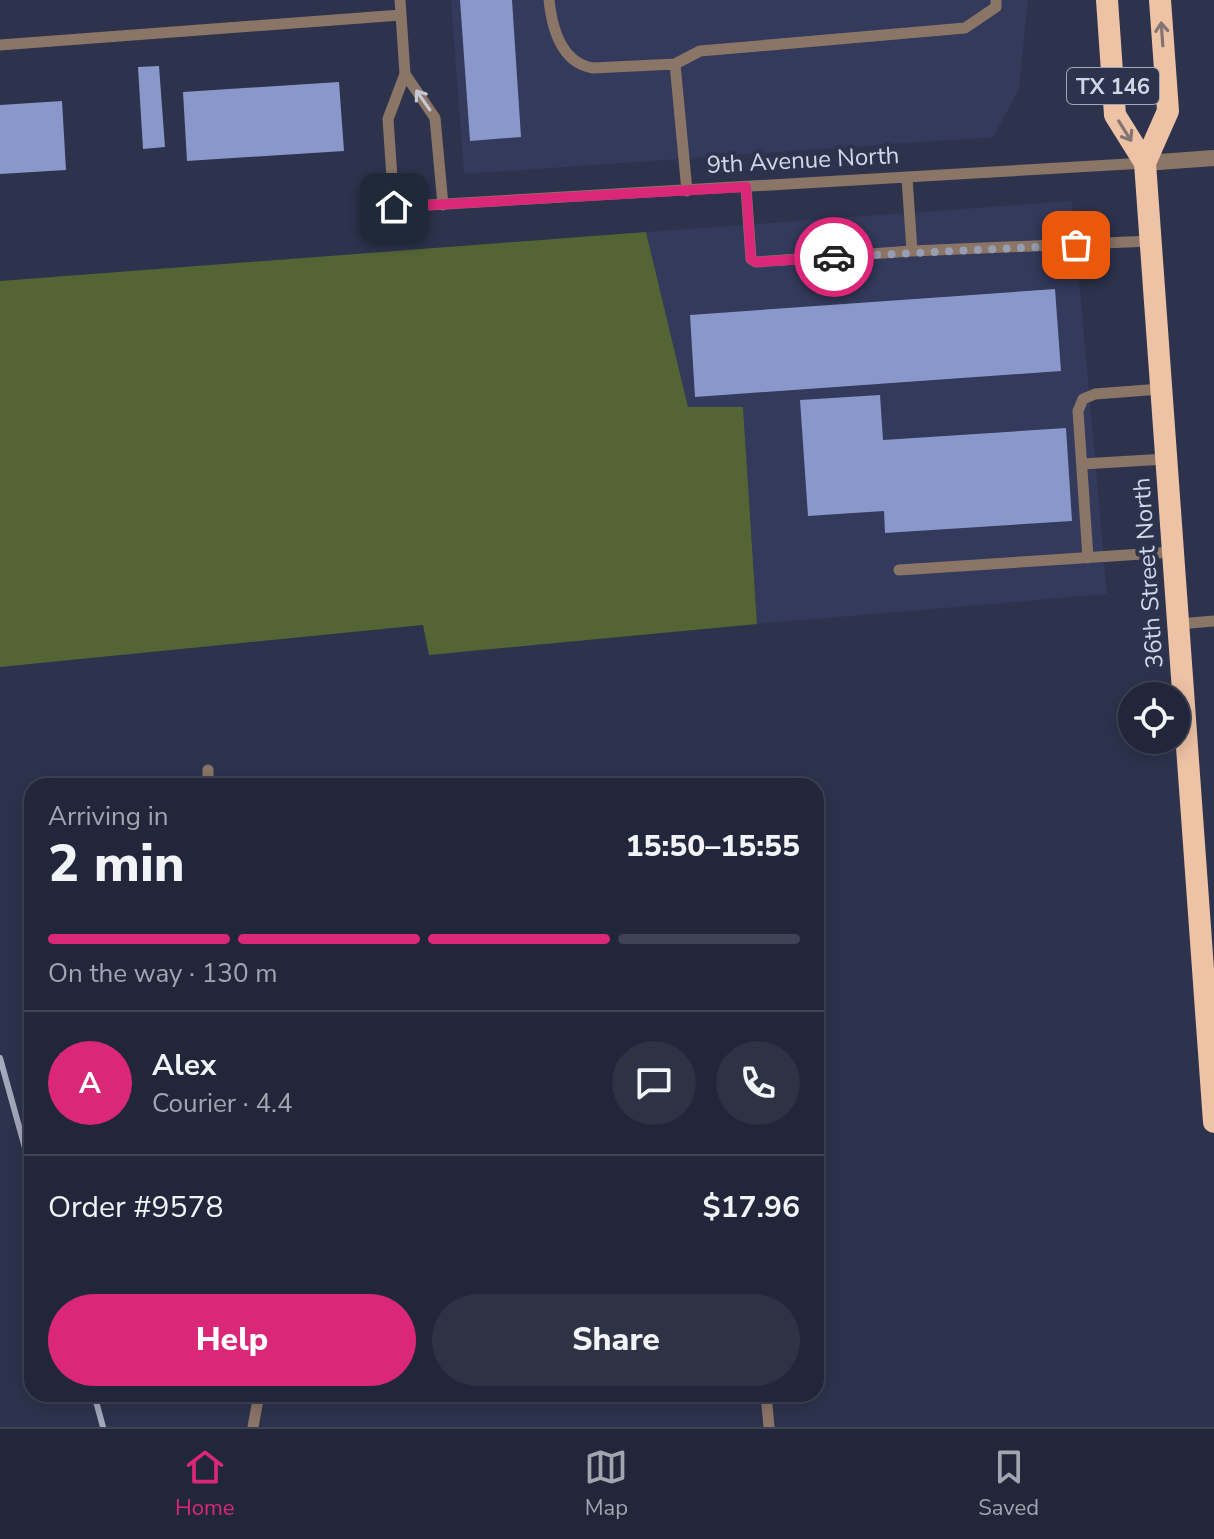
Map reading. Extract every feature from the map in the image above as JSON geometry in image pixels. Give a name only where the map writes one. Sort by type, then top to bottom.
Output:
[{"type":"highway","name":"TX 146","points":[[1107,0],[1115,115],[1145,163]]},
{"type":"highway","name":"TX 146","points":[[1145,163],[1168,111],[1160,0]]},
{"type":"highway","name":"36th Street North","points":[[1145,163],[1214,1122]]},
{"type":"street","name":"9th Avenue North","points":[[1145,163],[1214,158]]},
{"type":"lane","points":[[400,0],[405,74],[435,118],[443,205]]},
{"type":"lane","points":[[549,0],[558,39],[569,57],[580,66],[675,64],[700,51],[965,28],[996,7],[996,0]]},
{"type":"lane","points":[[0,45],[401,15]]},
{"type":"lane","points":[[675,64],[687,191]]},
{"type":"lane","name":"9th Avenue North","points":[[405,74],[388,119],[394,207],[1145,163]]},
{"type":"lane","points":[[907,178],[912,251]]},
{"type":"lane","points":[[746,187],[751,259],[756,262],[912,251],[1151,241]]},
{"type":"lane","points":[[1088,558],[1078,411],[1083,399],[1095,394],[1161,389]]},
{"type":"lane","points":[[1082,464],[1166,459]]},
{"type":"lane","points":[[899,570],[1173,552]]},
{"type":"lane","points":[[1178,624],[1214,621]]},
{"type":"lane","points":[[208,770],[208,778]]},
{"type":"lane","points":[[253,1427],[258,1402]]},
{"type":"lane","points":[[767,1402],[769,1427]]},
{"type":"shaded area","points":[[451,0],[1028,0],[1019,89],[993,137],[464,174]]},
{"type":"shaded area","points":[[1072,201],[1107,594],[757,624],[743,407],[688,407],[646,232]]},
{"type":"green space","points":[[646,232],[688,407],[743,407],[757,624],[429,655],[423,625],[0,667],[0,281]]},
{"type":"building","points":[[460,0],[512,0],[521,137],[470,141]]},
{"type":"building","points":[[159,66],[165,147],[143,149],[138,67]]},
{"type":"building","points":[[339,82],[344,151],[187,161],[183,92]]},
{"type":"building","points":[[62,101],[66,170],[0,174],[0,105]]},
{"type":"building","points":[[1055,289],[1061,371],[695,397],[690,315]]},
{"type":"building","points":[[880,395],[883,440],[1066,428],[1072,521],[885,533],[884,511],[808,516],[800,400]]},
{"type":"railway","points":[[0,1058],[24,1144]]},
{"type":"railway","points":[[96,1402],[103,1427]]},
{"type":"way so far","points":[[834,257],[1027,245],[1076,245]]},
{"type":"route","points":[[394,207],[746,187],[751,259],[756,262],[834,257]]}]
